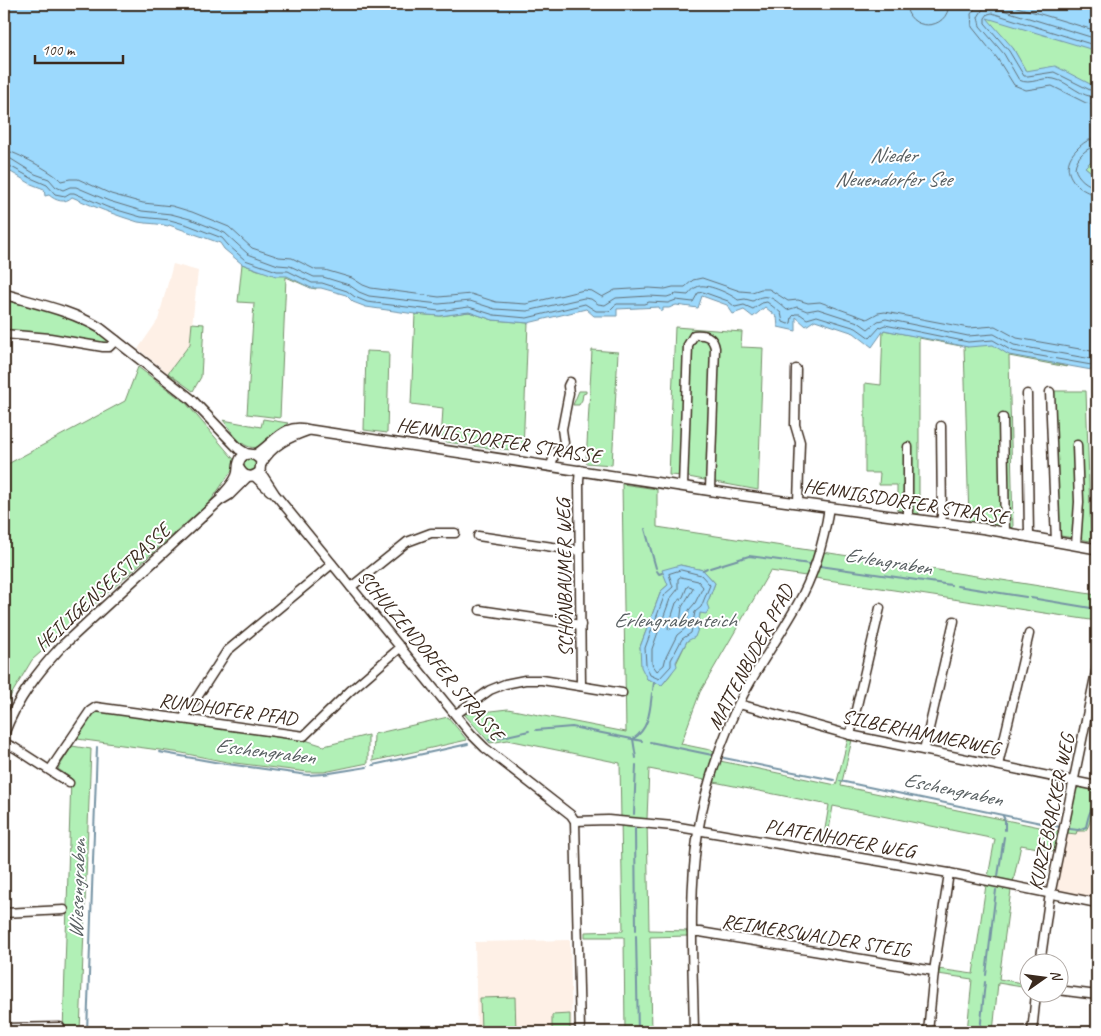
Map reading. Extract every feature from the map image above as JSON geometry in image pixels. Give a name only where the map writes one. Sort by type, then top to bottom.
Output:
[{"type":"main road","points":[[4,294],[71,313],[89,322],[116,340],[192,399],[239,449],[259,459],[256,472]]},
{"type":"main road","name":"HENNIGSDORFER STRASSE","points":[[239,465],[251,454],[289,429],[301,428],[908,518],[1097,549]]},
{"type":"main road","points":[[256,472],[266,454],[281,442],[310,430]]},
{"type":"main road","points":[[222,432],[233,450],[243,474],[256,472]]},
{"type":"main road","name":"HEILIGENSEESTRASSE","points":[[4,733],[18,701],[42,667],[219,501],[236,478],[239,465]]},
{"type":"main road","name":"HEILIGENSEESTRASSE","points":[[219,501],[256,472]]},
{"type":"street","points":[[4,334],[42,337],[102,347],[109,347],[116,340]]},
{"type":"street","points":[[683,486],[688,345],[694,335],[703,334],[710,337],[714,342],[710,490]]},
{"type":"street","points":[[796,369],[795,425],[800,442],[798,502]]},
{"type":"street","points":[[551,466],[555,452],[564,443],[562,429],[566,415],[565,408],[570,382]]},
{"type":"street","points":[[1050,392],[1056,542]]},
{"type":"street","points":[[1026,394],[1029,537]]},
{"type":"street","points":[[1002,418],[1005,533]]},
{"type":"street","points":[[940,523],[942,516],[941,426]]},
{"type":"street","points":[[1076,545],[1079,502],[1077,445]]},
{"type":"street","points":[[908,447],[908,518]]},
{"type":"street","name":"SCHÖNBAUMER WEG","points":[[580,470],[581,686]]},
{"type":"street","name":"SCHULZENDORFER STRASSE","points":[[256,472],[484,748],[571,815],[575,821]]},
{"type":"street","name":"MATTENBUDER PFAD","points":[[694,1032],[693,885],[698,831],[711,776],[739,704],[764,659],[797,607],[805,590],[821,549],[829,507]]},
{"type":"street","points":[[351,587],[407,542],[431,533],[454,533]]},
{"type":"street","points":[[478,536],[580,551]]},
{"type":"street","points":[[183,720],[227,651],[332,564]]},
{"type":"street","points":[[850,735],[880,608]]},
{"type":"street","points":[[480,610],[581,625]]},
{"type":"street","points":[[924,750],[954,621]]},
{"type":"street","points":[[998,765],[1029,634]]},
{"type":"street","name":"RUNDHOFER PFAD","points":[[50,770],[90,711],[96,707],[304,736],[350,691],[401,647]]},
{"type":"street","name":"KURZEBRACKER WEG","points":[[1042,954],[1051,894],[1097,667]]},
{"type":"street","points":[[456,714],[490,690],[519,680],[542,680],[622,693]]},
{"type":"street","name":"SILBERHAMMERWEG","points":[[739,704],[850,735],[1097,786]]},
{"type":"street","points":[[4,743],[69,783]]},
{"type":"street","points":[[575,821],[580,1032]]},
{"type":"street","name":"PLATENHOFER WEG","points":[[575,821],[630,821],[698,831],[949,873],[1097,903]]},
{"type":"street","points":[[928,1032],[934,971],[949,873]]},
{"type":"street","points":[[4,913],[64,910]]},
{"type":"street","name":"REIMERSWALDER STEIG","points":[[692,932],[934,971]]},
{"type":"street","points":[[1068,991],[1097,995]]},
{"type":"street","points":[[1032,1032],[1035,1004]]},
{"type":"street","points":[[4,1028],[60,1027]]},
{"type":"shaded area","points":[[173,264],[198,271],[190,344],[168,373],[138,349],[158,320]]},
{"type":"shaded area","points":[[1097,807],[1097,899],[1059,891],[1056,887],[1067,833],[1076,834],[1077,831],[1082,831],[1090,822],[1091,815]]},
{"type":"shaded area","points":[[570,940],[572,1032],[477,1032],[475,942]]},
{"type":"green space","points":[[920,4],[965,4],[1097,45],[1097,105],[1026,72],[1013,48],[954,16]]},
{"type":"green space","points":[[1097,108],[1097,177],[1085,167]]},
{"type":"green space","points":[[242,264],[258,270],[314,276],[316,289],[286,277],[280,418],[247,414],[254,303],[238,302]]},
{"type":"green space","points":[[4,297],[45,309],[84,324],[109,339],[108,343],[106,345],[4,332]]},
{"type":"green space","points":[[469,312],[493,320],[528,323],[523,451],[441,441],[443,408],[411,404],[415,314],[440,316]]},
{"type":"green space","points":[[192,323],[204,324],[201,377],[193,391],[168,373],[190,344]]},
{"type":"green space","points":[[675,327],[742,332],[741,347],[763,348],[758,490],[669,475]]},
{"type":"green space","points":[[883,330],[910,335],[927,334],[961,346],[919,338],[919,514],[897,510],[897,485],[879,485],[880,473],[865,473],[865,383],[881,385]]},
{"type":"green space","points":[[970,337],[1067,367],[1009,356],[1013,528],[969,521],[964,346],[968,347]]},
{"type":"green space","points":[[592,350],[618,352],[612,465],[586,463]]},
{"type":"green space","points":[[366,351],[389,352],[387,433],[364,430]]},
{"type":"green space","points":[[138,367],[186,403],[237,463],[210,502],[32,660],[11,695],[4,711],[4,466],[125,401]]},
{"type":"green space","points":[[579,391],[586,391],[586,393],[583,394],[579,405],[573,405]]},
{"type":"green space","points":[[1051,391],[1086,391],[1091,541],[1055,535]]},
{"type":"green space","points":[[263,419],[288,423],[258,447],[247,446],[242,443],[223,420],[261,427]]},
{"type":"green space","points":[[250,459],[256,465],[250,471],[244,465]]},
{"type":"green space","points":[[622,484],[657,489],[657,527],[815,551],[806,576],[770,571],[700,692],[681,744],[715,751],[705,780],[649,769],[647,819],[649,930],[688,931],[688,936],[650,937],[652,1032],[625,1032],[624,937],[585,937],[585,932],[623,931],[620,763],[508,740],[490,743],[464,714],[508,709],[626,732]],"holes":[[[680,565],[703,570],[715,583],[709,599],[700,613],[698,629],[687,641],[671,674],[662,685],[647,679],[640,647],[661,591],[668,585]]]},
{"type":"green space","points":[[823,552],[1097,595],[1097,621],[815,578]]},
{"type":"green space","points":[[99,710],[299,738],[324,746],[368,735],[368,763],[324,772],[308,772],[227,762],[182,753],[77,739],[74,737],[90,714]]},
{"type":"green space","points":[[448,717],[467,740],[373,761],[374,734]]},
{"type":"green space","points":[[848,739],[852,740],[841,786],[1059,831],[1055,851],[1021,845],[1013,882],[988,877],[995,839],[833,806],[826,848],[822,847],[829,805],[714,782],[720,761],[836,785]]},
{"type":"green space","points":[[72,746],[91,749],[80,1032],[63,1032],[71,778],[58,769]]},
{"type":"green space","points":[[1080,787],[1097,790],[1097,807],[1094,809],[1085,831],[1077,831],[1076,834],[1067,833],[1076,789]]},
{"type":"green space","points":[[986,885],[1011,890],[999,979],[1018,982],[1018,986],[998,983],[993,1032],[967,1032],[972,979],[938,974],[938,969],[973,974]]},
{"type":"green space","points":[[515,997],[516,1032],[481,1032],[480,998]]},
{"type":"green space","points":[[570,1014],[570,1032],[552,1032],[552,1015]]},
{"type":"water","name":"Nieder Neuendorfer See","points":[[4,4],[919,4],[928,7],[936,4],[1097,4],[1097,51],[987,18],[1013,48],[1026,71],[1055,66],[1094,86],[1097,85],[1097,155],[1085,167],[1097,177],[1097,371],[1009,355],[993,345],[968,347],[884,330],[872,347],[854,333],[815,320],[806,326],[796,317],[796,331],[778,327],[777,317],[765,307],[753,317],[744,310],[733,314],[727,305],[702,296],[698,308],[676,305],[663,308],[663,311],[659,307],[617,309],[617,316],[594,316],[586,309],[528,323],[493,320],[469,312],[440,316],[366,307],[353,302],[346,295],[321,288],[311,288],[287,276],[276,276],[242,264],[224,249],[220,243],[169,225],[138,222],[72,197],[63,201],[49,195],[45,196],[44,189],[31,184],[4,168]]},
{"type":"water","name":"Erlengrabenteich","points":[[680,565],[703,570],[715,583],[707,604],[709,609],[706,614],[700,613],[695,637],[687,641],[676,662],[677,666],[662,685],[647,679],[641,667],[640,647],[661,591],[668,585],[662,570]]},
{"type":"waterway","points":[[645,529],[656,568]]},
{"type":"waterway","name":"Erlengraben","points":[[710,568],[749,556],[810,564]]},
{"type":"waterway","name":"Erlengraben","points":[[820,566],[951,585]]},
{"type":"waterway","name":"Erlengraben","points":[[703,570],[707,568]]},
{"type":"waterway","points":[[657,571],[659,574],[662,573]]},
{"type":"waterway","name":"Erlengraben","points":[[957,586],[1026,597]]},
{"type":"waterway","name":"Erlengraben","points":[[1031,598],[1097,609]]},
{"type":"waterway","name":"Erlengraben","points":[[653,690],[654,682]]},
{"type":"waterway","name":"Erlengraben","points":[[636,758],[633,739],[646,725],[652,693]]},
{"type":"waterway","name":"Eschengraben","points":[[536,730],[572,727],[642,741]]},
{"type":"waterway","name":"Eschengraben","points":[[489,740],[529,731]]},
{"type":"waterway","name":"Eschengraben","points":[[650,742],[712,755]]},
{"type":"waterway","name":"Eschengraben","points":[[373,765],[468,744]]},
{"type":"waterway","name":"Wiesengraben","points":[[87,1032],[97,747]]},
{"type":"waterway","name":"Eschengraben","points":[[159,752],[220,763],[308,775],[367,767]]},
{"type":"waterway","name":"Eschengraben","points":[[724,758],[834,780]]},
{"type":"waterway","points":[[634,814],[636,765]]},
{"type":"waterway","name":"Eschengraben","points":[[840,781],[1060,827]]},
{"type":"waterway","name":"Eschengraben","points":[[1070,829],[1078,830],[1086,827],[1091,810],[1097,802]]},
{"type":"waterway","points":[[1003,816],[1005,830]]},
{"type":"waterway","points":[[635,829],[636,930]]},
{"type":"waterway","points":[[998,876],[1004,837]]},
{"type":"waterway","points":[[986,975],[996,890]]},
{"type":"waterway","points":[[636,936],[638,1032]]},
{"type":"waterway","points":[[980,1032],[985,982]]}]
